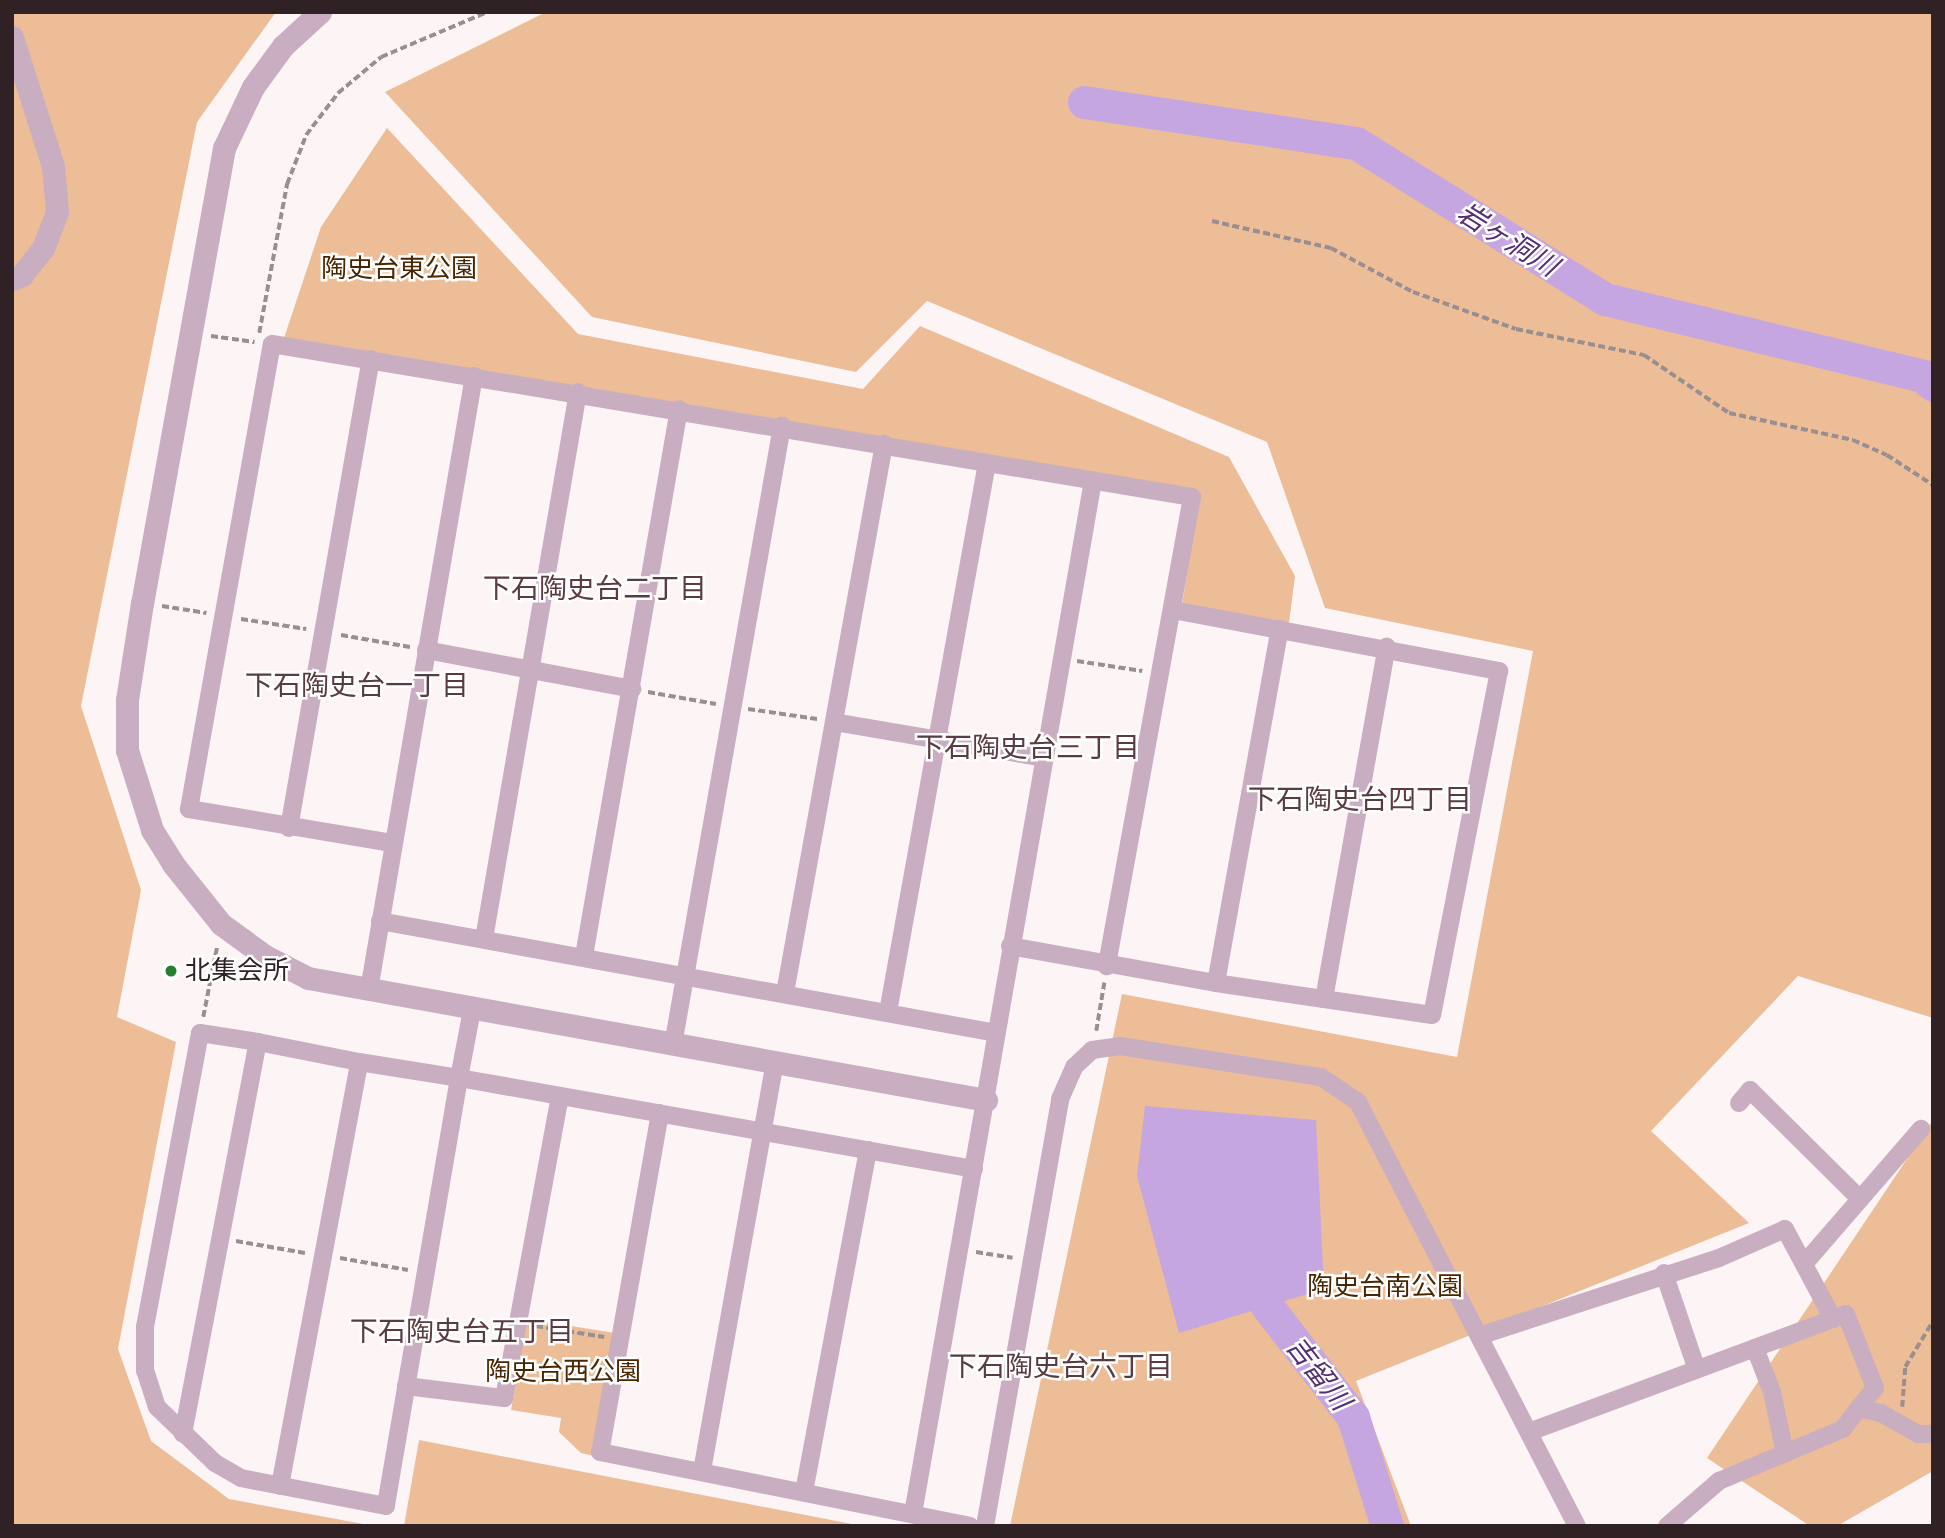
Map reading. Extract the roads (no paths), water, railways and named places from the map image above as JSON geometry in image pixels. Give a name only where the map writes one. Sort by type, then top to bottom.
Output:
[{"type":"street","points":[[320,12],[283,46],[253,87],[224,148],[127,700],[127,750],[152,830],[192,891],[221,924],[265,956],[308,978],[472,1010],[986,1100]]},
{"type":"street","points":[[12,37],[53,166],[57,212],[43,248],[22,275],[12,279]]},
{"type":"street","points":[[392,843],[289,828],[189,809],[223,616],[265,343],[578,392],[1192,497],[1107,966]]},
{"type":"street","points":[[289,828],[371,359]]},
{"type":"street","points":[[369,990],[392,843],[474,376]]},
{"type":"street","points":[[484,939],[578,392]]},
{"type":"street","points":[[584,956],[679,409]]},
{"type":"street","points":[[673,1045],[782,426]]},
{"type":"street","points":[[785,993],[884,444]]},
{"type":"street","points":[[888,1012],[987,463]]},
{"type":"street","points":[[914,1514],[1010,946],[1093,481]]},
{"type":"street","points":[[1010,946],[1107,966],[1432,1015],[1499,671],[1387,647],[1172,610]]},
{"type":"street","points":[[1216,983],[1280,629]]},
{"type":"street","points":[[1324,999],[1387,647]]},
{"type":"street","points":[[426,650],[632,689]]},
{"type":"street","points":[[834,722],[1044,758]]},
{"type":"street","points":[[380,921],[996,1032]]},
{"type":"street","points":[[472,1010],[459,1078],[386,1506],[241,1478],[215,1463],[157,1407],[145,1371],[145,1327],[200,1033],[258,1042],[359,1062],[459,1078],[974,1169]]},
{"type":"street","points":[[183,1434],[258,1042]]},
{"type":"street","points":[[985,1526],[1059,1099],[1074,1067],[1093,1050],[1133,1048],[1321,1077],[1342,1087],[1358,1102],[1577,1526]]},
{"type":"street","points":[[280,1486],[359,1062]]},
{"type":"street","points":[[702,1471],[765,1132],[775,1063]]},
{"type":"street","points":[[1739,1103],[1750,1090],[1860,1199]]},
{"type":"street","points":[[406,1386],[504,1398],[560,1096]]},
{"type":"street","points":[[660,1113],[600,1452],[970,1526]]},
{"type":"street","points":[[1804,1264],[1921,1129]]},
{"type":"street","points":[[804,1492],[868,1150]]},
{"type":"street","points":[[1479,1336],[1664,1273],[1719,1258],[1785,1228],[1833,1319]]},
{"type":"street","points":[[1664,1273],[1697,1370]]},
{"type":"street","points":[[1529,1432],[1846,1314],[1875,1388],[1843,1429],[1719,1481],[1667,1526]]},
{"type":"street","points":[[1755,1348],[1772,1392],[1786,1453]]},
{"type":"street","points":[[1859,1408],[1881,1413],[1918,1434],[1929,1434]]},
{"type":"waterway","name":"岩ヶ洞川","points":[[1084,102],[1356,143],[1605,299],[1923,376],[1933,385]]},
{"type":"waterway","name":"吉留川","points":[[1267,1306],[1353,1417],[1387,1526]]},
{"type":"place","name":"北集会所","points":[[171,971]]},
{"type":"district","name":"下石陶史台二丁目","points":[[595,588]]},
{"type":"district","name":"下石陶史台一丁目","points":[[357,685]]},
{"type":"district","name":"下石陶史台三丁目","points":[[1028,747]]},
{"type":"district","name":"下石陶史台四丁目","points":[[1360,799]]},
{"type":"district","name":"下石陶史台五丁目","points":[[462,1331]]},
{"type":"district","name":"下石陶史台六丁目","points":[[1061,1366]]},
{"type":"park label","name":"陶史台東公園","points":[[399,269]]},
{"type":"park label","name":"陶史台南公園","points":[[1385,1287]]},
{"type":"park label","name":"陶史台西公園","points":[[563,1372]]}]
